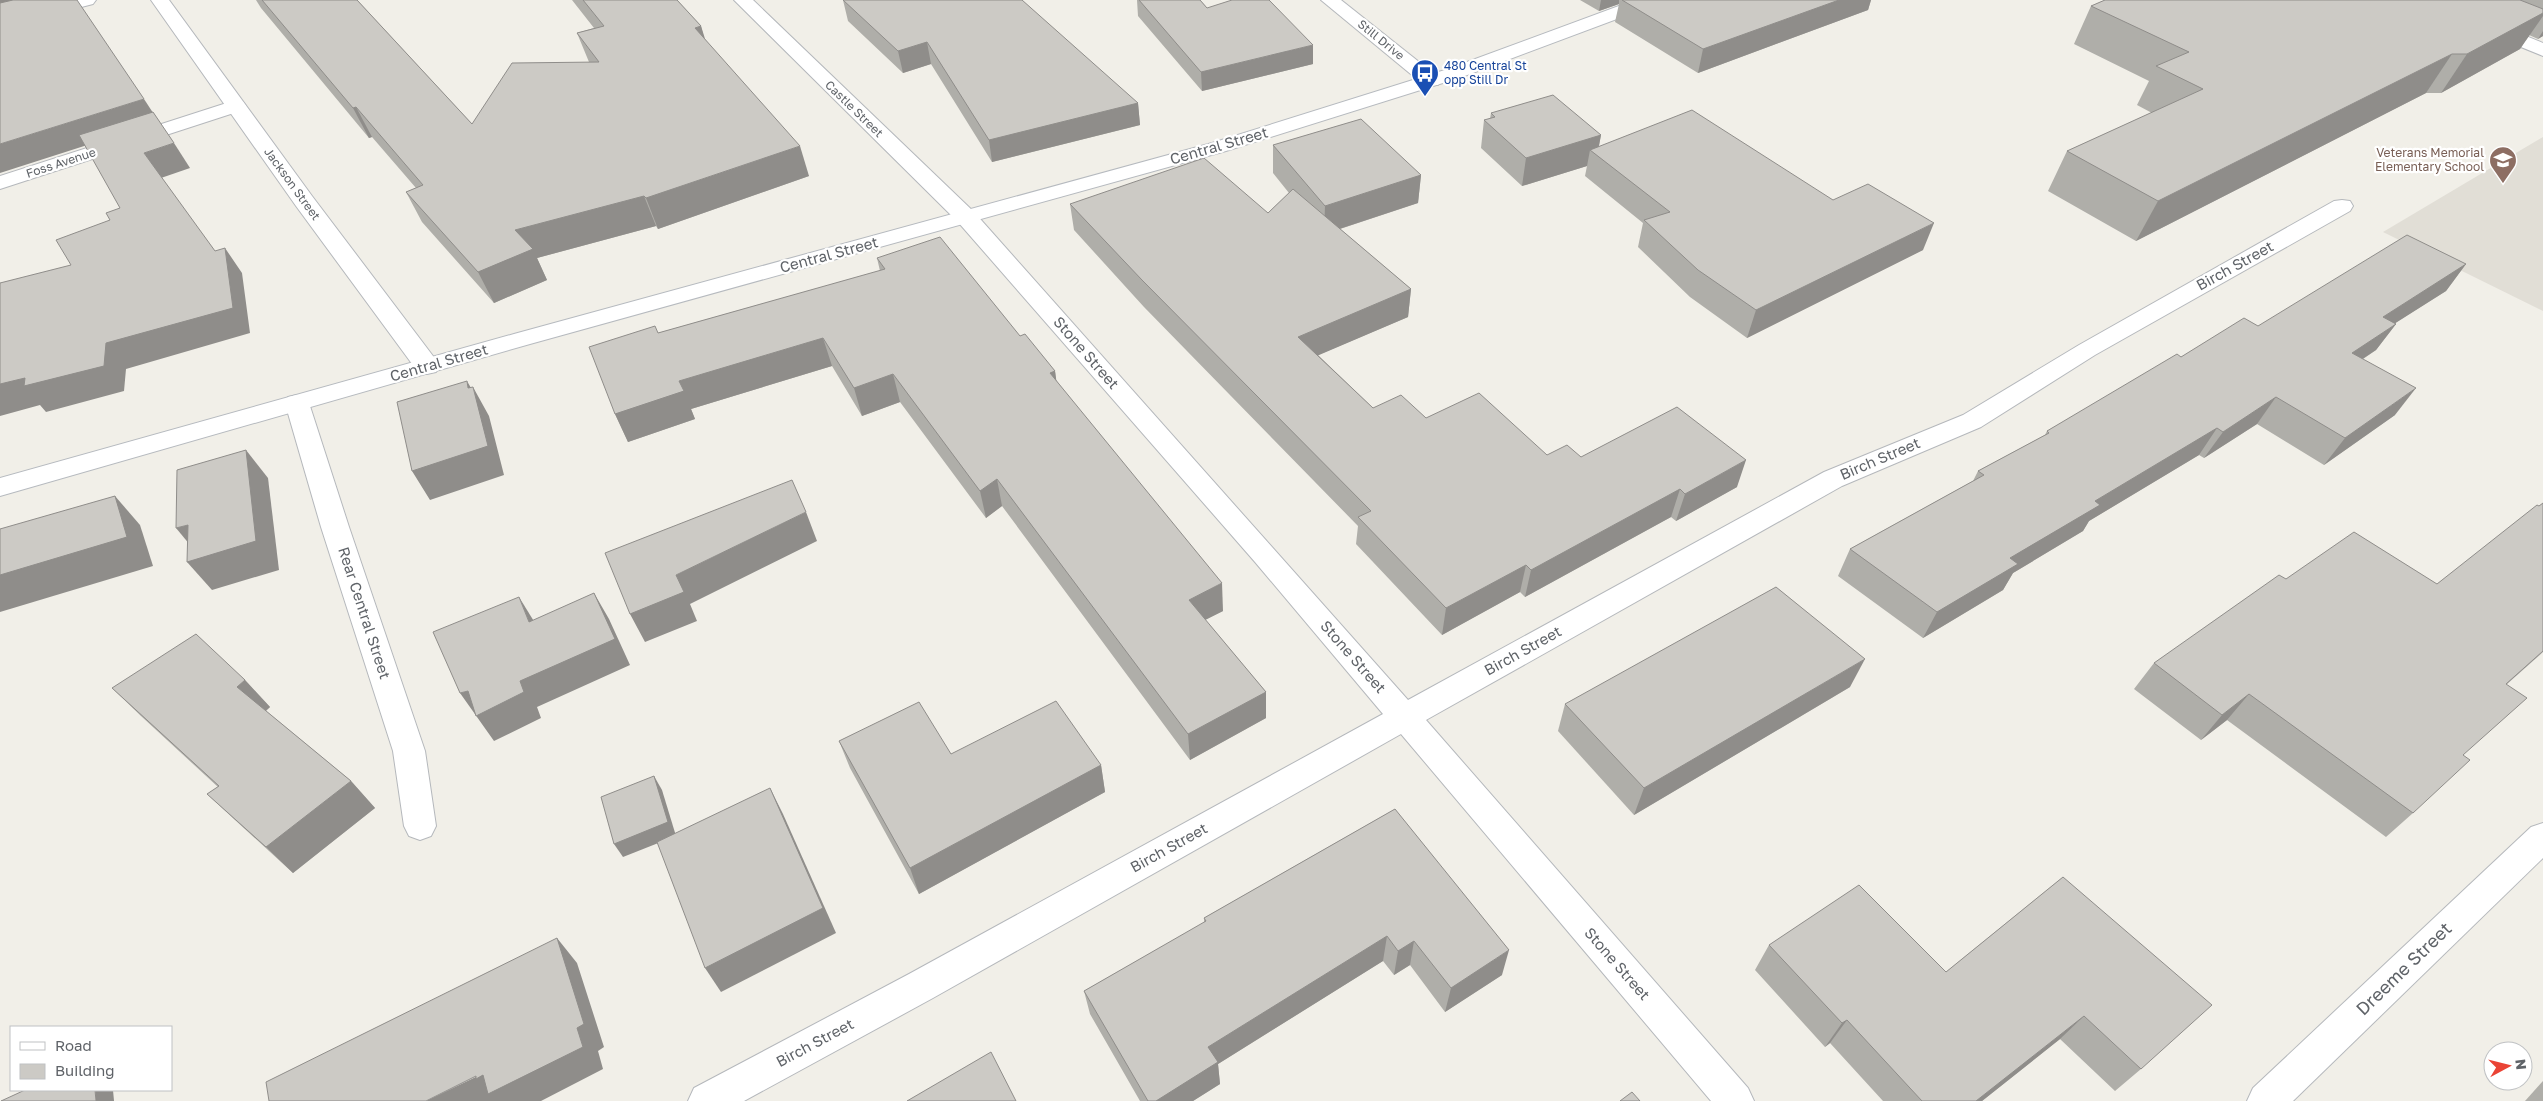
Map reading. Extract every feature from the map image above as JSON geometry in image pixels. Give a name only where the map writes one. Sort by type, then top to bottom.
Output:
[{"type":"street","points":[[0,23],[87,0]]},
{"type":"street","name":"Jackson Street","points":[[160,0],[427,366]]},
{"type":"street","name":"Castle Street","points":[[743,0],[966,217]]},
{"type":"street","name":"Still Drive","points":[[1330,0],[1431,81]]},
{"type":"street","name":"Central Street","points":[[0,487],[427,366],[1219,148],[1431,81],[1651,0]]},
{"type":"street","points":[[2421,0],[2543,50]]},
{"type":"street","name":"Foss Avenue","points":[[0,183],[236,106]]},
{"type":"street","name":"Birch Street","points":[[707,1101],[921,986],[1833,479],[1972,421],[2087,350],[2342,206]]},
{"type":"street","name":"Stone Street","points":[[966,217],[1405,717],[1735,1101]]},
{"type":"street","name":"Rear Central Street","points":[[297,403],[335,527],[409,751],[420,826]]},
{"type":"street","name":"Dreeme Street","points":[[2266,1101],[2543,838]]},
{"type":"shaded area","name":"Veterans Memorial Elementary School","points":[[2543,137],[2543,311],[2383,232]]},
{"type":"building","points":[[13,0],[77,0],[144,99],[0,144],[0,3]]},
{"type":"building","points":[[262,0],[357,0],[472,124],[512,63],[599,62],[577,33],[604,26],[583,0],[677,0],[701,26],[695,28],[800,146],[646,198],[644,196],[515,230],[533,249],[478,272],[406,192],[423,185],[356,107],[353,108]]},
{"type":"building","points":[[843,0],[1022,0],[1138,103],[989,140],[927,42],[898,51]]},
{"type":"building","points":[[1139,0],[1200,0],[1207,8],[1232,0],[1269,0],[1313,45],[1201,72]]},
{"type":"building","points":[[1622,0],[1839,0],[1703,49]]},
{"type":"building","points":[[2105,0],[2520,0],[2543,9],[2543,13],[2467,54],[2452,54],[2158,201],[2067,151],[2203,89],[2156,66],[2189,52],[2091,6]]},
{"type":"building","points":[[1553,95],[1601,135],[1526,158],[1484,120],[1495,117],[1491,113]]},
{"type":"building","points":[[1692,110],[1833,200],[1868,184],[1934,223],[1756,310],[1698,270],[1644,220],[1670,212],[1590,150]]},
{"type":"building","points":[[153,112],[174,143],[144,153],[215,251],[225,248],[233,308],[106,343],[104,366],[24,386],[25,378],[0,384],[0,283],[71,265],[56,240],[110,220],[106,213],[120,208],[79,135]]},
{"type":"building","points":[[1361,119],[1421,175],[1325,206],[1273,145]]},
{"type":"building","points":[[1204,158],[1268,213],[1293,189],[1411,289],[1298,337],[1373,408],[1401,395],[1426,418],[1479,393],[1547,455],[1567,445],[1581,457],[1677,407],[1746,460],[1685,494],[1680,489],[1531,570],[1526,565],[1446,608],[1358,517],[1371,511],[1142,280],[1070,204]]},
{"type":"building","points":[[2407,235],[2466,264],[2383,317],[2396,324],[2352,353],[2416,388],[2345,438],[2276,397],[2223,432],[2217,428],[2095,501],[2100,505],[2010,558],[2018,564],[1937,612],[1850,549],[1984,475],[1978,471],[2049,433],[2047,431],[2177,354],[2181,357],[2244,318],[2258,326]]},
{"type":"building","points":[[940,237],[1020,336],[1025,334],[1055,371],[1050,373],[1222,583],[1189,600],[1266,692],[1188,734],[997,479],[980,491],[893,374],[854,388],[823,338],[679,381],[684,391],[615,414],[589,347],[655,326],[658,333],[885,269],[877,258]]},
{"type":"building","points":[[467,381],[468,388],[473,387],[488,446],[412,471],[397,402]]},
{"type":"building","points":[[246,450],[256,541],[187,562],[188,525],[176,528],[177,470]]},
{"type":"building","points":[[792,480],[806,512],[676,575],[684,592],[630,614],[605,553]]},
{"type":"building","points":[[115,496],[127,537],[0,575],[0,529]]},
{"type":"building","points":[[2543,503],[2543,651],[2506,684],[2527,698],[2463,755],[2470,760],[2413,813],[2249,694],[2222,715],[2154,663],[2279,575],[2286,579],[2354,532],[2437,584],[2537,505],[2539,506]]},
{"type":"building","points":[[1776,587],[1865,659],[1644,788],[1565,704]]},
{"type":"building","points":[[594,593],[615,639],[520,681],[524,692],[476,716],[468,691],[460,693],[433,632],[519,597],[529,622]]},
{"type":"building","points":[[196,634],[245,680],[237,687],[351,781],[266,847],[207,794],[219,786],[112,688]]},
{"type":"building","points":[[1056,701],[1101,765],[910,868],[839,741],[919,702],[951,754]]},
{"type":"building","points":[[654,776],[668,822],[614,844],[601,797]]},
{"type":"building","points":[[770,788],[823,908],[705,968],[657,842]]},
{"type":"building","points":[[1395,809],[1509,950],[1451,988],[1414,941],[1398,951],[1387,936],[1208,1047],[1218,1062],[1156,1101],[1148,1101],[1084,991],[1206,921],[1204,918]]},
{"type":"building","points":[[2063,877],[2212,1005],[2141,1069],[2084,1016],[1976,1101],[1922,1101],[1847,1020],[1842,1023],[1769,945],[1859,885],[1946,972]]},
{"type":"building","points":[[557,938],[584,1024],[577,1028],[583,1047],[488,1094],[483,1075],[476,1079],[476,1076],[426,1101],[269,1101],[266,1082]]},
{"type":"building","points":[[991,1052],[1016,1101],[907,1101]]},
{"type":"building","points":[[23,1091],[95,1091],[96,1101],[1,1101]]},
{"type":"building","points":[[1632,1092],[1640,1101],[1620,1101]]},
{"type":"place","name":"480 Central St opp Still Dr","points":[[1425,97]]},
{"type":"place","name":"Veterans Memorial Elementary School","points":[[2503,184]]}]
